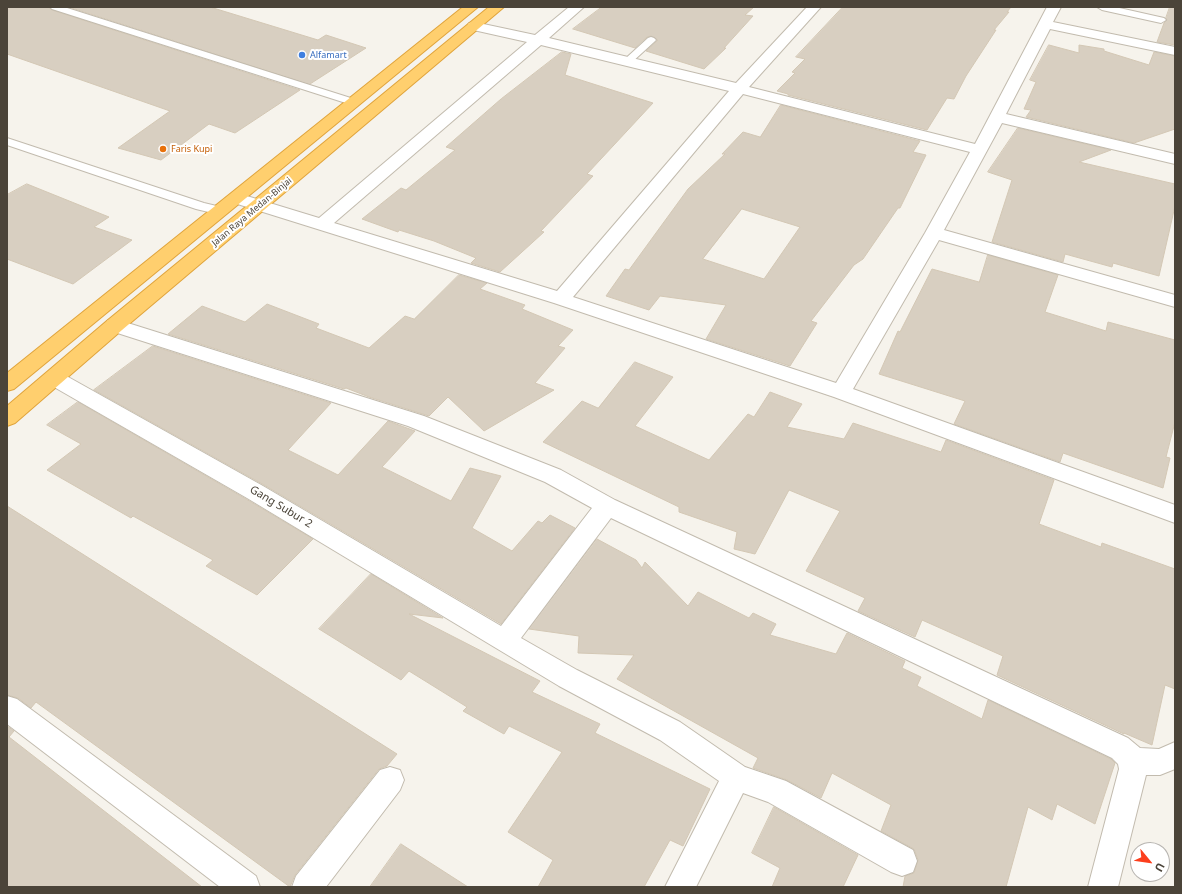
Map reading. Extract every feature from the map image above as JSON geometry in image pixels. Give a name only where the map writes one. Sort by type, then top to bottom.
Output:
[{"type":"highway","name":"Jalan Raya Medan-Binjai","points":[[7,384],[471,7]]},
{"type":"highway","name":"Jalan Raya Medan-Binjai","points":[[7,418],[115,325],[497,7]]},
{"type":"street","points":[[321,225],[577,7]]},
{"type":"street","points":[[561,299],[739,89],[814,7]]},
{"type":"street","points":[[841,392],[934,233],[980,150],[1054,7]]},
{"type":"street","points":[[1045,24],[1175,50]]},
{"type":"street","points":[[474,26],[539,40],[739,89],[980,150]]},
{"type":"street","points":[[998,117],[1175,159]]},
{"type":"street","points":[[237,198],[561,299],[841,392],[1175,514]]},
{"type":"street","points":[[934,233],[1175,301]]},
{"type":"street","points":[[115,325],[416,421],[553,476],[606,506],[1118,747],[1126,752],[1132,760],[1133,770],[1103,887]]},
{"type":"street","name":"Gang Subur 2","points":[[54,378],[256,492],[568,678],[670,731],[736,777],[776,791],[902,861]]},
{"type":"street","points":[[504,641],[606,506]]},
{"type":"street","points":[[7,708],[245,887]]},
{"type":"street","points":[[1132,760],[1160,762],[1175,755]]},
{"type":"street","points":[[680,887],[736,777]]},
{"type":"street","points":[[307,887],[390,780]]},
{"type":"lane","points":[[55,7],[353,102]]},
{"type":"lane","points":[[1102,7],[1161,20]]},
{"type":"lane","points":[[628,62],[651,40]]},
{"type":"lane","points":[[7,141],[192,203],[221,211]]},
{"type":"building","points":[[7,7],[48,7],[52,10],[300,90],[235,133],[209,124],[161,160],[118,148],[170,111],[7,54]]},
{"type":"building","points":[[69,7],[210,7],[318,40],[326,35],[366,48],[310,84]]},
{"type":"building","points":[[602,7],[754,7],[745,15],[753,16],[724,48],[726,48],[704,69],[646,51],[658,40],[651,36],[647,37],[635,48],[573,29]]},
{"type":"building","points":[[843,7],[1011,7],[1007,12],[1009,12],[994,30],[996,30],[966,76],[954,99],[947,98],[927,130],[777,91],[795,73],[792,72],[805,59],[796,57]]},
{"type":"building","points":[[1170,7],[1175,7],[1175,45],[1157,42],[1164,23],[1167,20],[1166,18]]},
{"type":"building","points":[[1049,45],[1079,53],[1079,45],[1104,49],[1104,51],[1149,65],[1154,52],[1175,56],[1175,129],[1134,143],[1026,117],[1031,110],[1024,109],[1036,82],[1030,80]]},
{"type":"building","points":[[562,52],[571,54],[565,75],[653,103],[587,174],[593,176],[541,231],[544,232],[500,272],[471,263],[476,258],[434,241],[399,230],[398,232],[362,219],[401,188],[406,190],[455,150],[446,147],[501,99]]},
{"type":"building","points":[[781,105],[920,141],[913,152],[926,155],[900,208],[898,208],[863,259],[854,265],[811,321],[817,323],[790,366],[706,339],[726,305],[660,296],[649,310],[606,296],[625,269],[629,270],[688,189],[725,154],[722,154],[743,132],[760,137]],"holes":[[[742,209],[800,227],[764,279],[703,259]]]},
{"type":"building","points":[[1018,128],[1111,150],[1079,162],[1175,184],[1175,206],[1159,276],[1113,263],[1112,267],[1065,254],[1063,262],[992,242],[1012,180],[988,172]]},
{"type":"building","points":[[27,184],[109,217],[94,227],[132,240],[73,284],[7,259],[7,195]]},
{"type":"building","points":[[988,255],[1058,275],[1045,312],[1106,331],[1108,322],[1175,340],[1175,422],[1166,457],[1170,458],[1163,488],[1063,453],[1060,462],[954,424],[965,401],[879,374],[898,331],[900,332],[932,269],[979,282]]},
{"type":"building","points":[[459,275],[487,283],[480,289],[525,305],[522,309],[573,330],[558,346],[565,348],[535,383],[554,390],[484,431],[448,397],[429,416],[346,388],[344,389],[168,334],[202,306],[245,322],[267,304],[319,324],[316,328],[369,348],[405,316],[414,319]]},
{"type":"building","points":[[153,346],[331,403],[288,450],[338,475],[388,421],[415,431],[382,467],[451,501],[470,468],[501,476],[472,528],[512,551],[538,521],[542,523],[550,515],[575,528],[501,624],[264,485],[94,390]]},
{"type":"building","points":[[635,362],[673,377],[635,426],[709,460],[748,414],[754,417],[770,392],[802,404],[787,427],[844,439],[853,423],[941,452],[946,440],[1054,480],[1039,524],[1101,547],[1102,543],[1175,569],[1175,689],[1165,685],[1152,745],[1124,734],[997,675],[1003,656],[922,620],[915,637],[858,611],[865,598],[806,571],[840,511],[789,490],[755,554],[734,549],[737,532],[679,512],[679,507],[543,442],[582,401],[598,408]]},
{"type":"building","points":[[78,402],[313,539],[257,595],[206,566],[213,560],[133,516],[131,518],[47,470],[81,444],[47,425]]},
{"type":"building","points":[[7,506],[397,754],[387,766],[379,769],[295,875],[290,887],[36,702],[31,708],[18,698],[7,695]]},
{"type":"building","points":[[597,539],[636,560],[642,568],[645,562],[688,606],[698,592],[749,618],[753,613],[776,624],[770,635],[836,654],[847,633],[905,661],[902,668],[921,677],[917,686],[982,719],[988,700],[1111,759],[1115,763],[1095,824],[1057,804],[1052,820],[1028,807],[1006,887],[903,887],[905,876],[914,873],[918,860],[914,849],[881,831],[891,805],[832,773],[821,798],[787,780],[753,768],[758,758],[617,679],[634,655],[578,653],[579,636],[529,629]]},
{"type":"building","points":[[371,574],[443,618],[409,614],[540,681],[532,692],[600,724],[595,733],[710,789],[683,846],[670,840],[644,887],[538,887],[553,860],[508,832],[562,752],[509,726],[504,734],[463,711],[467,707],[409,671],[401,680],[319,629]]},
{"type":"building","points":[[7,726],[14,731],[9,737],[202,887],[7,887]]},
{"type":"building","points":[[774,807],[858,855],[843,887],[772,887],[780,868],[752,853]]},
{"type":"building","points":[[401,844],[468,887],[370,887]]},
{"type":"place","name":"Alfamart","points":[[302,55]]},
{"type":"place","name":"Faris Kupi","points":[[163,149]]}]
